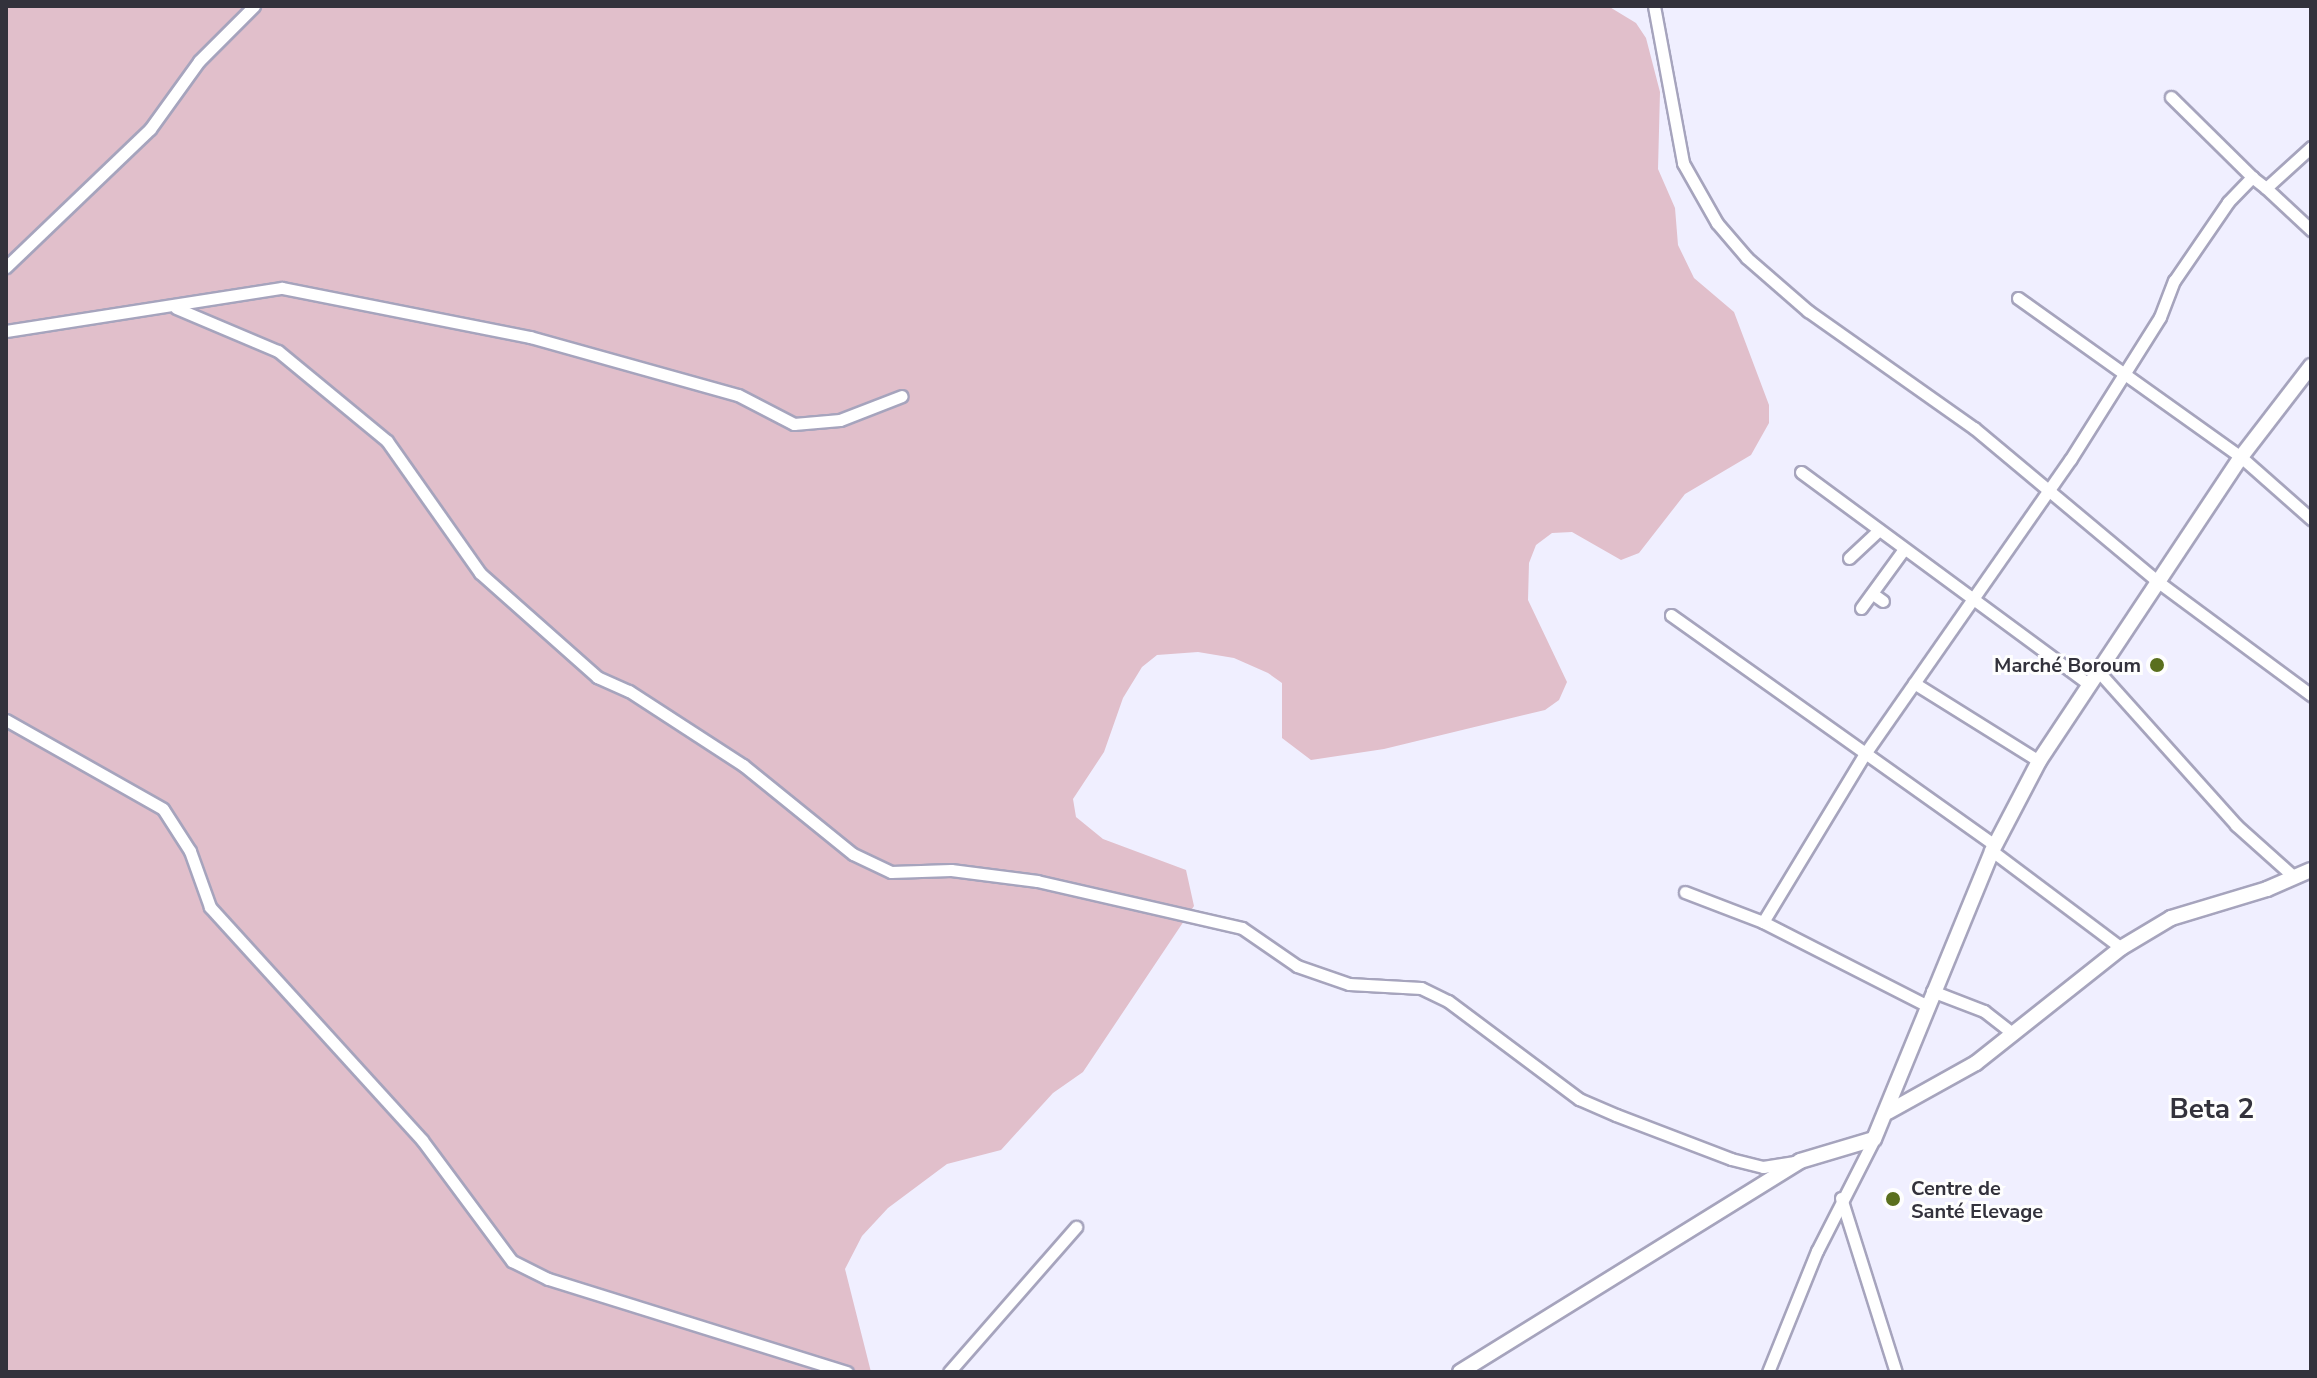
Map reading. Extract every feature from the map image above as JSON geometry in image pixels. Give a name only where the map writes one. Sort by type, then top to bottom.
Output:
[{"type":"street","points":[[6,267],[150,129],[199,61],[254,6]]},
{"type":"street","points":[[1654,6],[1660,62],[1683,163],[1717,223],[1747,258],[1808,311],[1974,428],[2157,581],[2311,695]]},
{"type":"street","points":[[2171,97],[2311,230]]},
{"type":"street","points":[[2266,188],[2311,147]]},
{"type":"street","points":[[1763,922],[1805,846],[1864,755],[2048,492],[2126,373],[2160,317],[2174,281],[2252,177]]},
{"type":"street","points":[[6,331],[176,308],[282,288],[530,337],[738,395],[794,424],[840,420],[902,396]]},
{"type":"street","points":[[2018,298],[2241,457],[2311,519]]},
{"type":"street","points":[[176,308],[278,351],[387,441],[480,573],[597,677],[629,691],[743,765],[853,854],[891,872],[951,870],[1037,881],[1242,928],[1297,966],[1349,984],[1421,988],[1448,1001],[1579,1099],[1763,1167],[1800,1161],[1874,1139]]},
{"type":"street","points":[[1768,1372],[1841,1198],[1888,1112],[1929,998],[1994,848],[2039,761],[2241,457],[2311,366]]},
{"type":"street","points":[[1801,472],[2089,684]]},
{"type":"street","points":[[1849,558],[1879,530]]},
{"type":"street","points":[[1861,608],[1878,597],[1904,549]]},
{"type":"street","points":[[1671,615],[1994,848],[2121,948]]},
{"type":"street","points":[[2098,671],[2236,825],[2293,876]]},
{"type":"street","points":[[1914,683],[2039,761]]},
{"type":"street","points":[[6,720],[163,809],[190,851],[210,907],[422,1140],[512,1261],[548,1279],[847,1372]]},
{"type":"street","points":[[1888,1112],[1976,1063],[2121,948],[2171,918],[2267,889],[2311,870]]},
{"type":"street","points":[[1685,892],[1763,922],[1929,998],[1984,1011],[2013,1034]]},
{"type":"street","points":[[1460,1372],[1800,1161]]},
{"type":"street","points":[[1841,1198],[1896,1372]]},
{"type":"street","points":[[949,1372],[1076,1227]]},
{"type":"shaded area","points":[[6,6],[1608,6],[1636,23],[1646,38],[1660,92],[1658,169],[1675,208],[1678,245],[1694,278],[1734,312],[1769,405],[1769,423],[1751,455],[1685,494],[1639,553],[1621,560],[1572,532],[1552,533],[1536,545],[1529,563],[1528,600],[1567,682],[1559,700],[1545,710],[1384,749],[1311,760],[1282,738],[1282,683],[1268,673],[1234,658],[1198,652],[1157,655],[1142,667],[1123,698],[1104,752],[1073,799],[1076,817],[1103,839],[1186,870],[1194,906],[1083,1072],[1053,1093],[1001,1150],[947,1164],[888,1208],[862,1236],[845,1269],[871,1372],[6,1372]]},
{"type":"place","name":"Marché Boroum","points":[[2157,665]]},
{"type":"place","name":"Centre de Santé Elevage","points":[[1893,1199]]},
{"type":"district","name":"Beta 2","points":[[2212,1109]]}]
